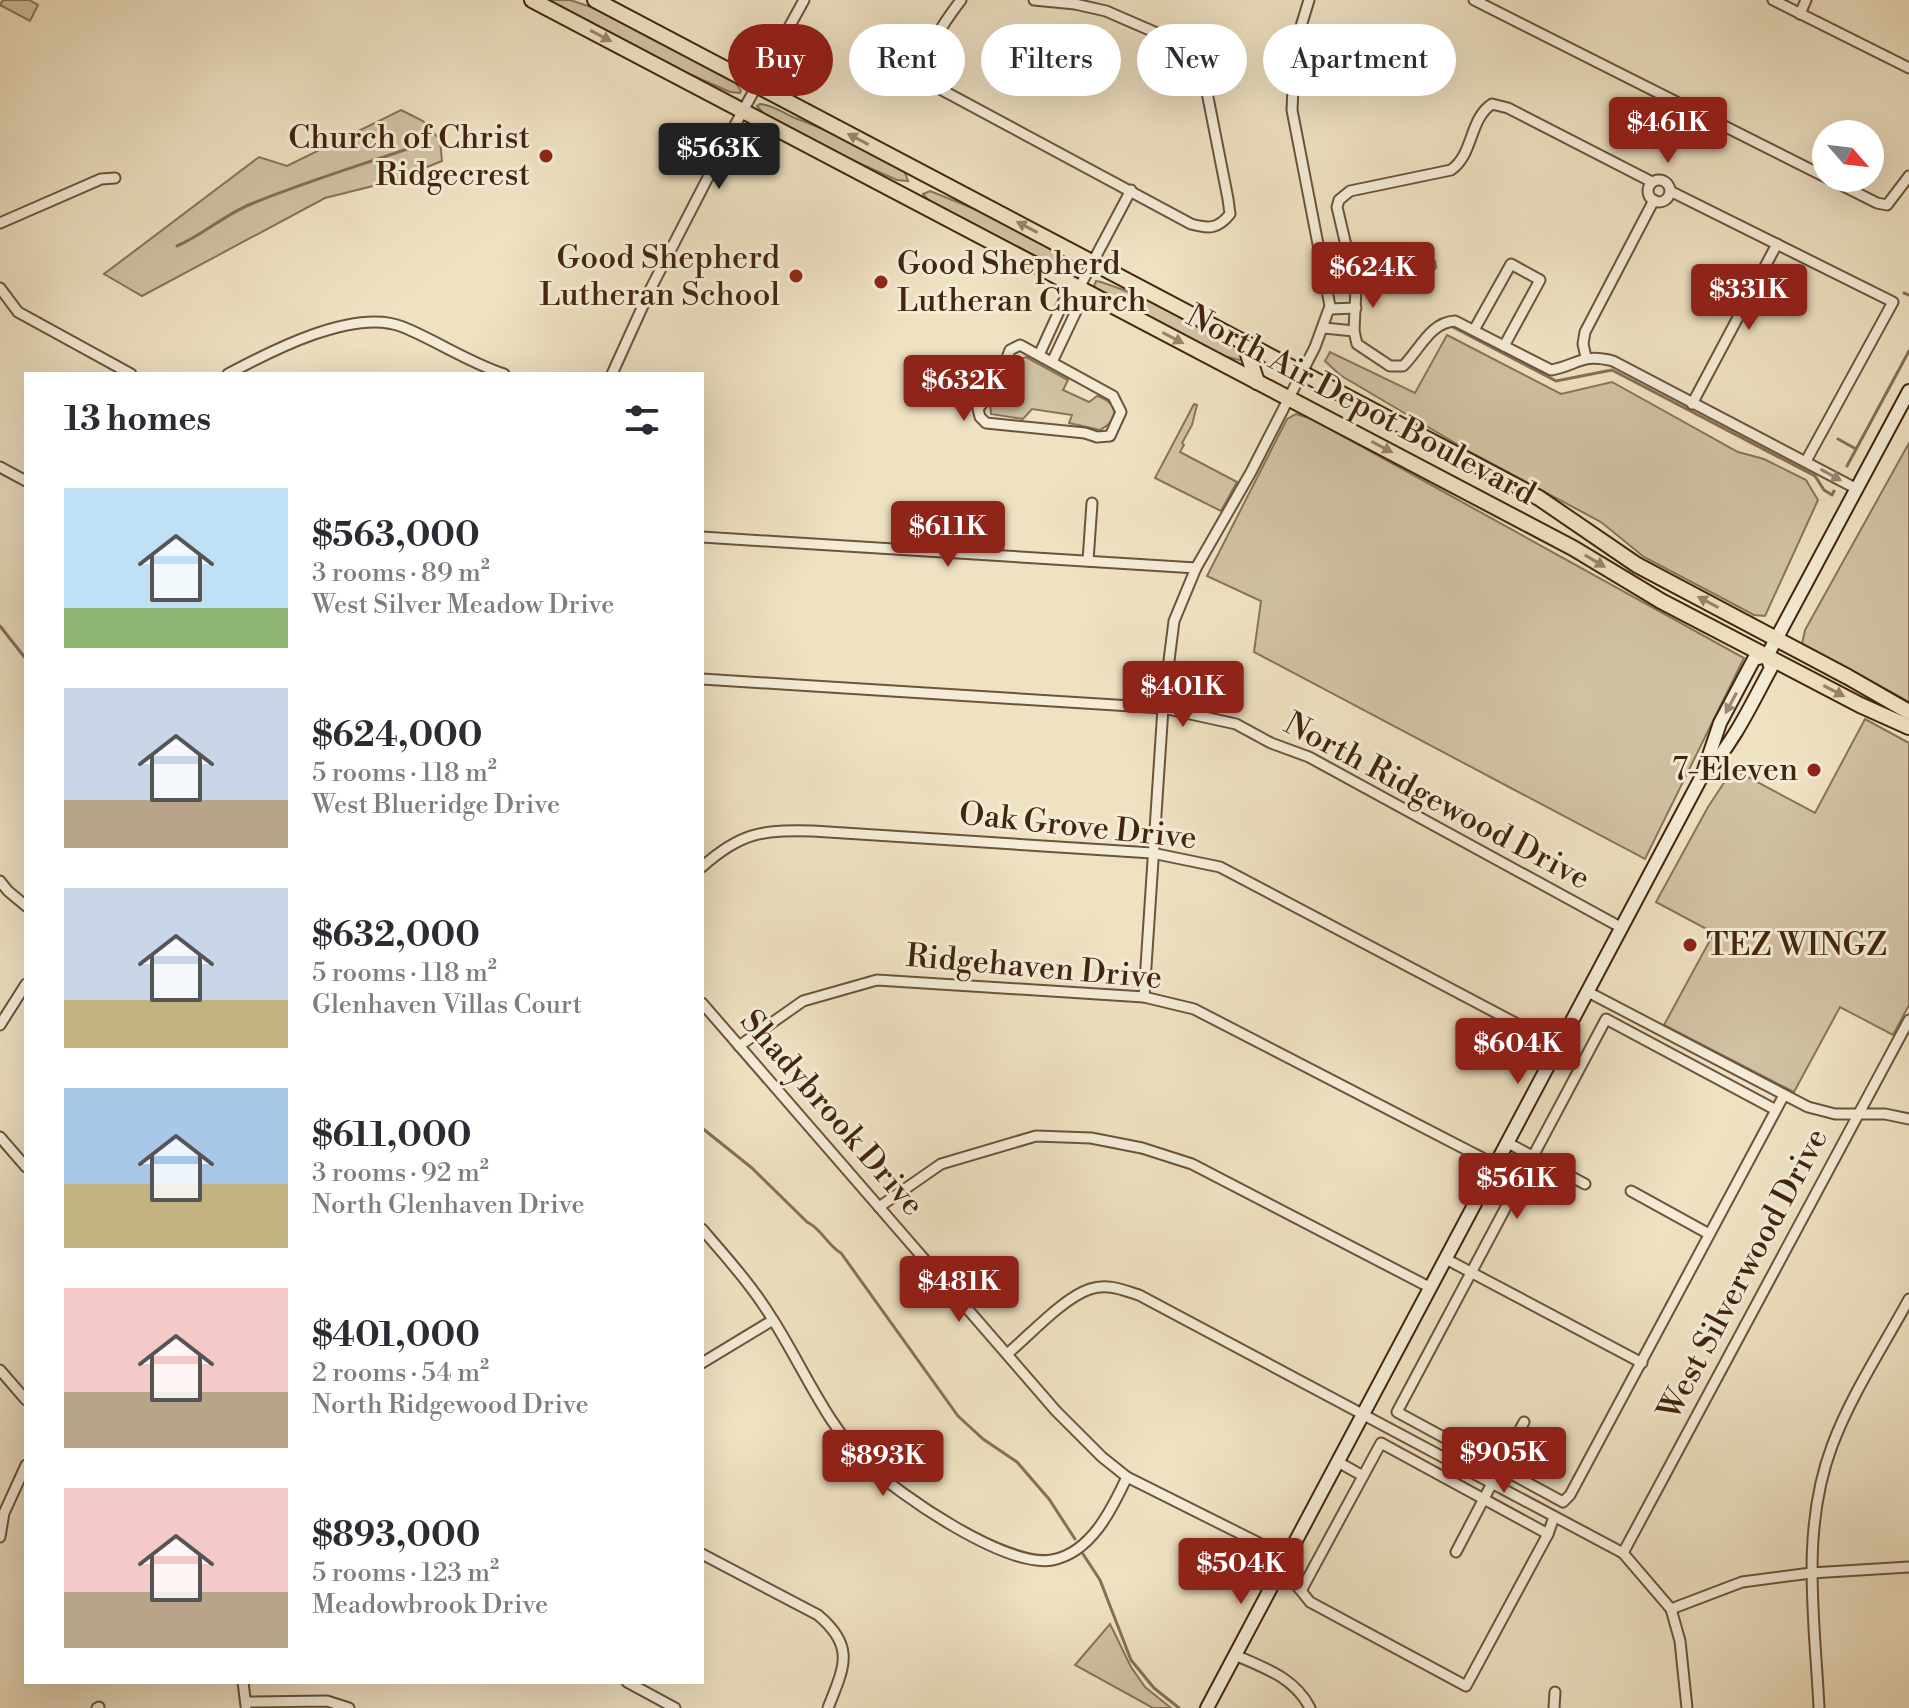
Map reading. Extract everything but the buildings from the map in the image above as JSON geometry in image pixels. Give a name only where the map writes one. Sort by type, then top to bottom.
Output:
[{"type":"main road","name":"North Air Depot Boulevard","points":[[532,0],[1592,559],[1661,601],[1909,727]]},
{"type":"main road","name":"North Air Depot Boulevard","points":[[595,0],[728,71]]},
{"type":"main road","name":"North Air Depot Boulevard","points":[[776,96],[1539,498],[1637,565],[1909,712]]},
{"type":"main road","points":[[909,198],[923,173]]},
{"type":"main road","points":[[1244,342],[1257,382]]},
{"type":"main road","points":[[1702,776],[1724,753],[1734,737],[1771,668],[1767,656],[1909,391]]},
{"type":"main road","points":[[1526,524],[1539,498]]},
{"type":"main road","points":[[1207,1708],[1702,776],[1720,723],[1754,659],[1767,656]]},
{"type":"street","points":[[791,24],[804,0]]},
{"type":"street","points":[[961,0],[929,54],[923,71],[927,82],[1191,224],[1207,229],[1221,225],[1230,214],[1197,54],[1182,44],[1106,11],[1034,0]]},
{"type":"street","points":[[1144,997],[1163,708],[1174,621],[1196,568],[1251,472],[1324,328],[1330,309],[1326,274],[1292,110],[1295,46],[1309,0]]},
{"type":"street","points":[[1474,0],[1877,203],[1887,205],[1909,176]]},
{"type":"street","points":[[1773,0],[1909,68]]},
{"type":"street","points":[[1800,14],[1806,0]]},
{"type":"street","points":[[613,372],[651,288],[752,96]]},
{"type":"street","points":[[1806,461],[1893,302],[1670,191],[1664,181],[1652,182],[1518,113],[1492,104],[1479,118],[1463,159],[1451,170],[1350,191],[1339,200],[1337,207],[1356,288],[1354,331],[1357,344],[1390,366],[1403,366],[1432,330],[1445,322],[1455,321],[1551,370],[1586,357],[1613,361],[1857,489]]},
{"type":"street","points":[[0,223],[101,179],[115,178]]},
{"type":"street","points":[[1652,182],[1648,193],[1654,200]]},
{"type":"street","points":[[1039,355],[1066,296],[1079,288],[1131,190]]},
{"type":"street","points":[[1654,200],[1666,199],[1670,191]]},
{"type":"street","points":[[1586,357],[1583,344],[1585,332],[1654,200]]},
{"type":"street","points":[[1692,404],[1777,244]]},
{"type":"street","points":[[1474,330],[1511,264],[1540,280],[1504,346]]},
{"type":"street","points":[[0,288],[18,312],[127,372]]},
{"type":"street","points":[[1052,362],[1080,303],[1079,288]]},
{"type":"street","points":[[1330,309],[1356,308]]},
{"type":"street","points":[[232,372],[299,341],[343,326],[371,321],[401,326],[456,355],[499,372]]},
{"type":"street","points":[[1324,328],[1354,331]]},
{"type":"street","points":[[1020,345],[1039,355],[1068,374],[1113,396],[1121,412],[1110,436],[995,425],[986,423],[980,417],[978,409],[996,386],[1010,350],[1020,345]]},
{"type":"street","points":[[0,467],[24,480]]},
{"type":"street","points":[[1088,561],[1092,503]]},
{"type":"street","points":[[704,537],[1196,568]]},
{"type":"street","name":"North Ridgewood Drive","points":[[704,679],[1163,708],[1236,724],[1271,743],[1309,757],[1622,928]]},
{"type":"street","name":"Oak Grove Drive","points":[[704,865],[721,850],[769,830],[1152,853],[1220,867],[1559,1046]]},
{"type":"street","points":[[0,881],[24,904]]},
{"type":"street","name":"Ridgehaven Drive","points":[[739,1046],[803,1001],[877,980],[1144,997],[1194,1009],[1496,1165]]},
{"type":"street","points":[[0,1025],[24,987]]},
{"type":"street","points":[[1588,992],[1808,1107],[1835,1114],[1885,1114],[1909,1119]]},
{"type":"street","name":"Shadybrook Drive","points":[[704,1005],[1056,1411],[1102,1457],[1127,1477],[1287,1557]]},
{"type":"street","points":[[1776,1110],[1606,1019],[1397,1412],[1563,1502],[1570,1495],[1642,1363],[1784,1095]]},
{"type":"street","name":"West Silverwood Drive","points":[[1623,1553],[1908,1023]]},
{"type":"street","points":[[879,1207],[941,1164],[1036,1136],[1091,1138],[1142,1148],[1192,1164],[1431,1288]]},
{"type":"street","points":[[0,1137],[24,1165]]},
{"type":"street","points":[[1508,1143],[1585,1184]]},
{"type":"street","points":[[1631,1191],[1709,1234]]},
{"type":"street","points":[[704,1231],[748,1283],[831,1417],[865,1462],[926,1508],[997,1547],[1030,1561],[1055,1559],[1083,1544],[1101,1525],[1127,1477]]},
{"type":"street","points":[[1446,1259],[1642,1363]]},
{"type":"street","points":[[1007,1354],[1074,1297],[1092,1288],[1113,1287],[1139,1295],[1623,1553],[1671,1609],[1680,1641],[1687,1708]]},
{"type":"street","points":[[1819,1708],[1811,1573],[1814,1520],[1832,1446],[1857,1393],[1909,1299]]},
{"type":"street","points":[[704,1362],[773,1320]]},
{"type":"street","points":[[0,1370],[24,1398]]},
{"type":"street","points":[[1456,1552],[1524,1422]]},
{"type":"street","points":[[1302,1589],[1381,1443],[1548,1534]]},
{"type":"street","points":[[1338,1462],[1363,1476]]},
{"type":"street","points":[[0,1537],[4,1513],[24,1469]]},
{"type":"street","points":[[1279,1573],[1302,1589],[1310,1602],[1466,1686],[1548,1534],[1554,1517]]},
{"type":"street","points":[[704,1555],[818,1615],[834,1629],[844,1647],[844,1667],[828,1708]]},
{"type":"street","points":[[1671,1609],[1742,1582],[1811,1573],[1909,1567]]},
{"type":"street","points":[[1235,1655],[1283,1677],[1302,1692],[1310,1708]]},
{"type":"street","points":[[243,1684],[246,1705],[327,1701],[349,1708]]},
{"type":"street","points":[[631,1684],[675,1708]]},
{"type":"street","points":[[1554,1708],[1555,1692]]},
{"type":"shaded area","points":[[3,0],[29,0],[38,5],[30,21],[0,5]]},
{"type":"shaded area","points":[[544,0],[570,0],[594,8],[728,77],[728,91],[669,65]]},
{"type":"shaded area","points":[[760,104],[837,136],[904,170],[908,181],[897,180],[825,148],[764,114],[757,106]]},
{"type":"shaded area","points":[[401,110],[423,121],[440,140],[442,161],[389,182],[325,198],[142,296],[104,274],[259,157],[287,166]]},
{"type":"shaded area","points":[[930,191],[987,214],[1068,257],[1080,266],[1079,270],[1075,272],[1018,248],[949,214],[923,194]]},
{"type":"shaded area","points":[[1428,256],[1435,261],[1436,267],[1421,285],[1415,277],[1423,258]]},
{"type":"shaded area","points":[[1096,281],[1145,299],[1208,330],[1236,348],[1244,361],[1223,356],[1100,292],[1094,286]]},
{"type":"shaded area","points":[[1447,335],[1561,394],[1612,382],[1738,452],[1764,459],[1806,480],[1818,500],[1765,616],[1754,615],[1644,557],[1601,522],[1472,453],[1340,375],[1325,361],[1330,352],[1415,393]]},
{"type":"shaded area","points":[[1026,357],[1068,380],[1063,390],[1089,402],[1097,396],[1109,403],[1114,416],[1107,426],[1100,430],[1069,423],[1072,415],[1032,409],[1023,419],[991,414],[990,403],[994,394],[1001,403],[1014,377],[1009,367]]},
{"type":"shaded area","points":[[1194,404],[1197,405],[1192,425],[1180,452],[1237,482],[1221,511],[1155,478]]},
{"type":"shaded area","points":[[1296,414],[1312,419],[1744,658],[1645,859],[1254,652],[1261,601],[1207,576],[1287,419]]},
{"type":"shaded area","points":[[1909,443],[1909,702],[1802,644],[1805,630]]},
{"type":"shaded area","points":[[1865,719],[1909,743],[1909,1005],[1893,1035],[1840,1007],[1794,1092],[1664,1025],[1714,933],[1656,902],[1708,807],[1733,769],[1815,813]]},
{"type":"shaded area","points":[[1110,1624],[1131,1667],[1145,1687],[1171,1708],[1153,1708],[1075,1665]]},
{"type":"waterway","points":[[177,246],[251,204],[407,149]]},
{"type":"waterway","points":[[1904,293],[1909,295]]},
{"type":"waterway","points":[[1451,326],[1556,381],[1612,370],[1815,476],[1824,490],[1832,495],[1834,491]]},
{"type":"waterway","points":[[1847,466],[1909,351]]},
{"type":"waterway","points":[[1838,439],[1856,449]]},
{"type":"waterway","points":[[0,626],[24,656]]},
{"type":"waterway","points":[[704,1130],[752,1168],[841,1253],[958,1416],[983,1439],[1017,1462],[1049,1499],[1075,1539]]},
{"type":"waterway","points":[[1083,1554],[1100,1580],[1131,1660],[1154,1688],[1179,1708]]},
{"type":"place","name":"Church of Christ Ridgecrest","points":[[546,156]]},
{"type":"place","name":"Good Shepherd Lutheran School","points":[[796,276]]},
{"type":"place","name":"Good Shepherd Lutheran Church","points":[[881,282]]},
{"type":"place","name":"7-Eleven","points":[[1814,770]]},
{"type":"place","name":"TEZ WINGZ","points":[[1690,945]]}]
